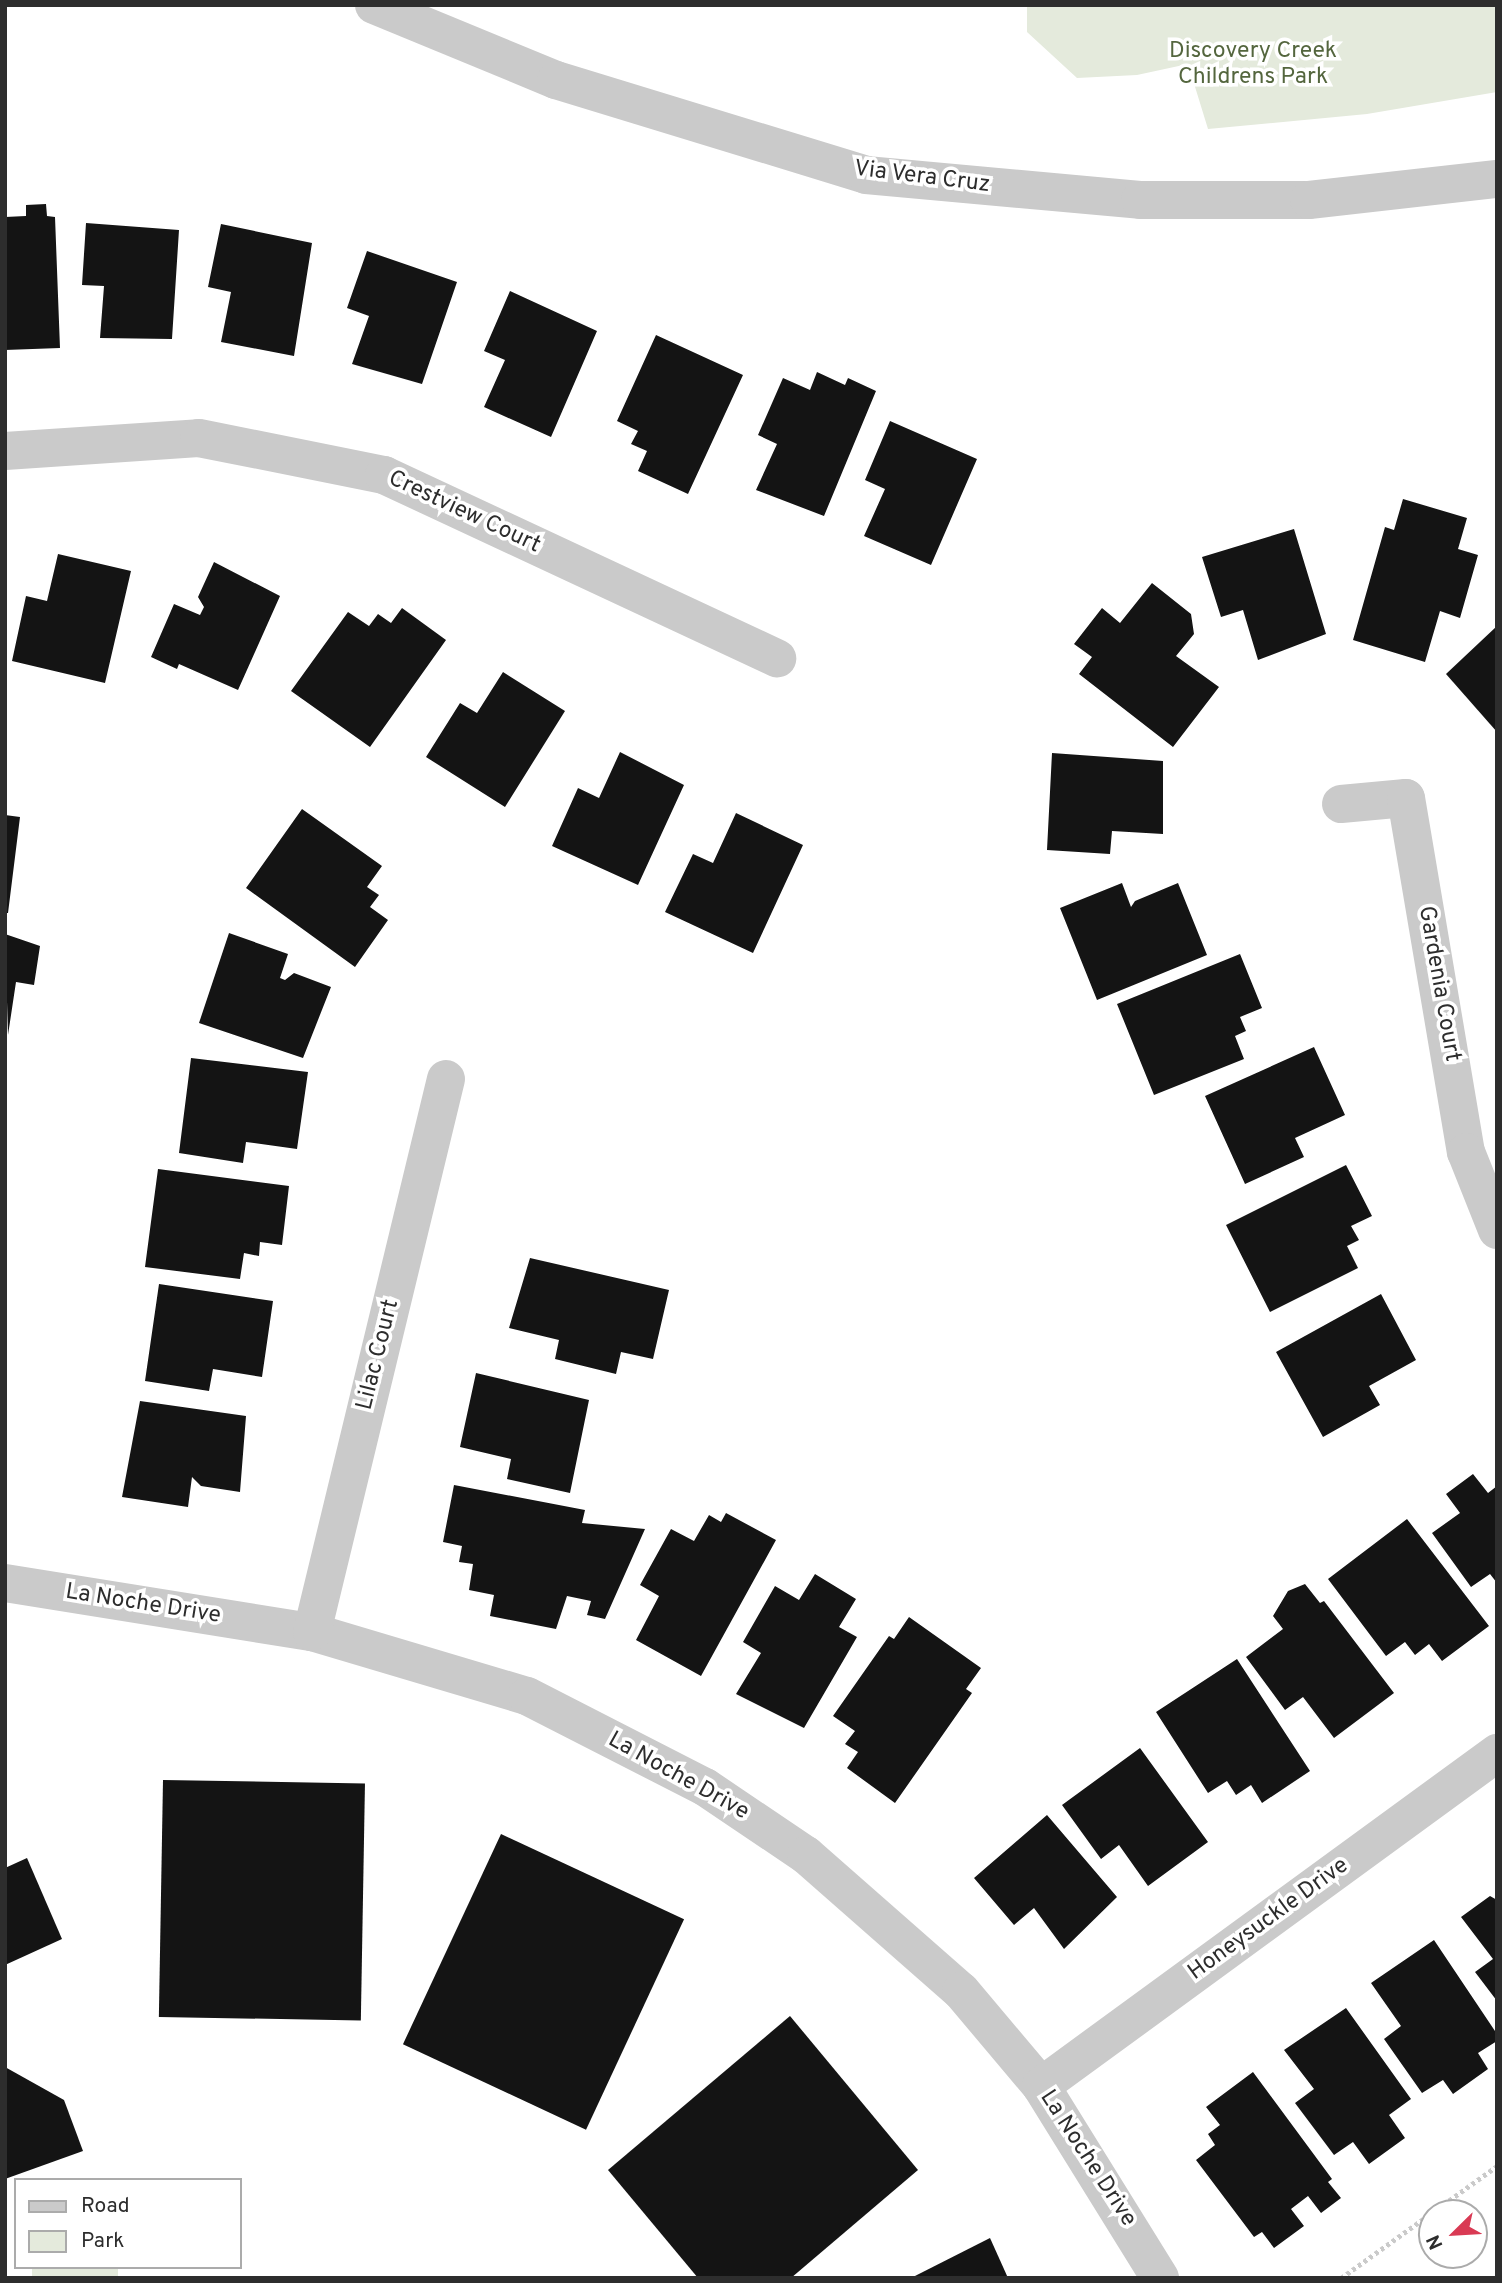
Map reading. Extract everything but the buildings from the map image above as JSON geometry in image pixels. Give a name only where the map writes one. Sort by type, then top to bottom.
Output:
[{"type":"street","name":"Via Vera Cruz","points":[[374,5],[556,80],[866,175],[1140,200],[1309,200],[1497,179]]},
{"type":"street","name":"Crestview Court","points":[[5,451],[199,438],[384,475],[777,658]]},
{"type":"street","name":"Gardenia Court","points":[[1341,804],[1406,798],[1466,1152],[1497,1230]]},
{"type":"street","name":"Lilac Court","points":[[312,1632],[446,1079]]},
{"type":"street","name":"La Noche Drive","points":[[5,1583],[312,1632],[527,1696],[705,1787],[806,1855],[961,1991],[1041,2086],[1160,2278]]},
{"type":"street","name":"Honeysuckle Drive","points":[[1041,2086],[1497,1754]]},
{"type":"path","points":[[1341,2278],[1497,2166]]},
{"type":"green space","name":"Discovery Creek Childrens Park","points":[[1027,5],[1497,5],[1497,92],[1367,114],[1208,129],[1188,64],[1137,75],[1077,78],[1027,32]]},
{"type":"green space","points":[[32,2269],[118,2269],[118,2278],[32,2278]]}]
